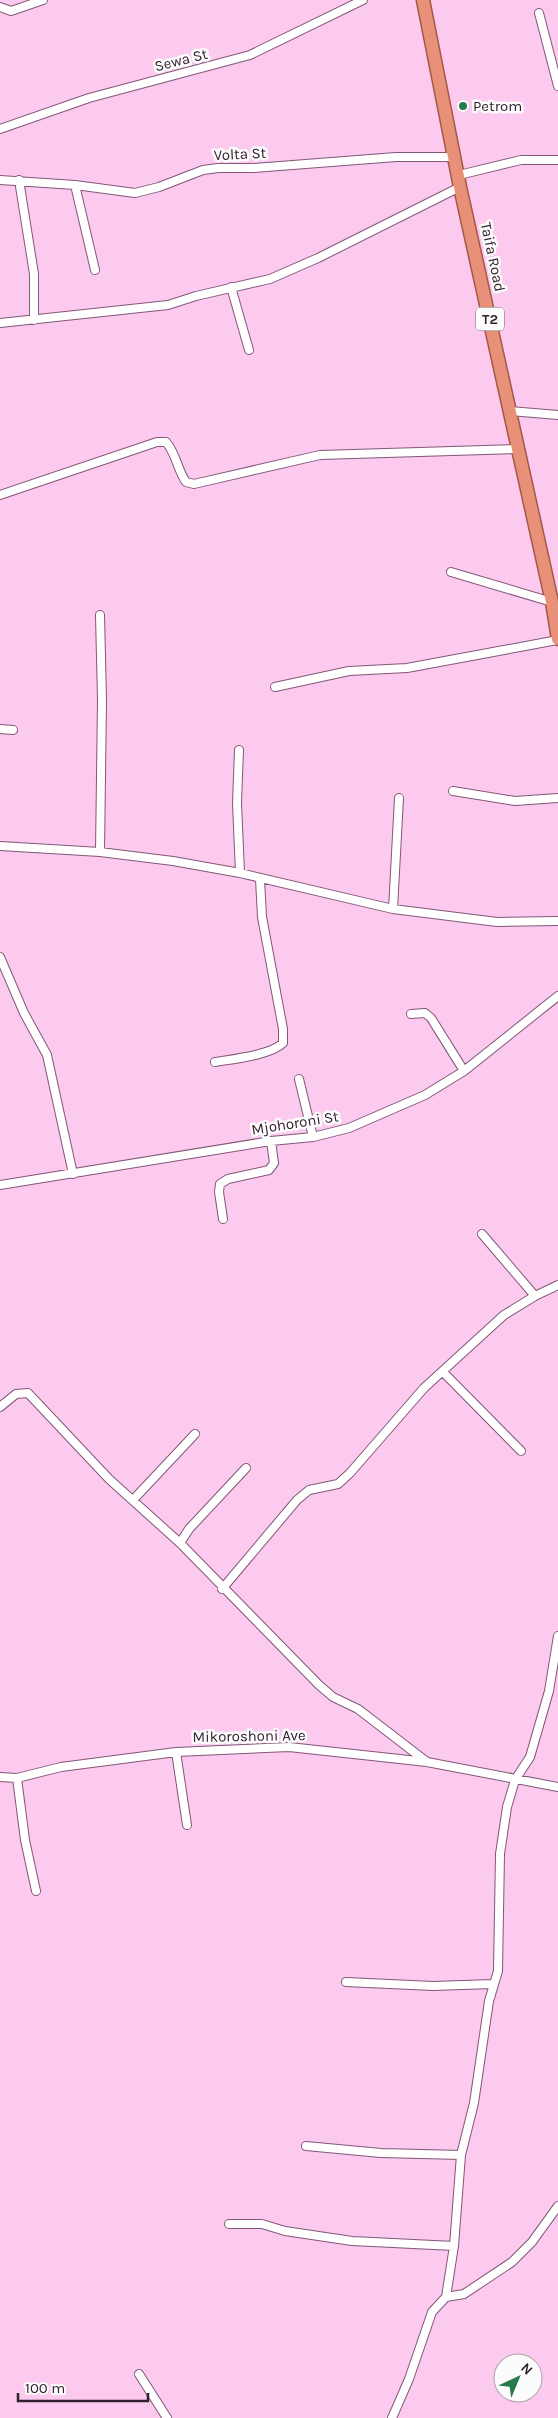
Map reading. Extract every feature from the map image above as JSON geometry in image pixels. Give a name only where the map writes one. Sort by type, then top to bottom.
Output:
[{"type":"highway","name":"Taifa Road","points":[[423,0],[460,181],[552,602],[558,639]]},
{"type":"street","points":[[0,6],[11,11],[43,0]]},
{"type":"street","name":"Sewa St","points":[[0,129],[89,98],[250,54],[363,0]]},
{"type":"street","points":[[539,13],[558,86]]},
{"type":"street","name":"Volta St","points":[[0,180],[75,185],[135,193],[159,187],[203,170],[218,168],[254,168],[396,157],[456,157]]},
{"type":"street","points":[[0,323],[168,305],[278,276],[318,258],[460,181],[521,160],[558,160]]},
{"type":"street","points":[[19,180],[34,274],[34,320]]},
{"type":"street","points":[[75,185],[95,270]]},
{"type":"street","points":[[231,287],[249,350]]},
{"type":"street","points":[[510,411],[558,415]]},
{"type":"street","points":[[0,495],[157,442],[166,442],[172,448],[181,475],[186,482],[194,484],[320,455],[518,449]]},
{"type":"street","points":[[451,572],[552,602]]},
{"type":"street","points":[[100,615],[102,700],[100,852]]},
{"type":"street","points":[[275,688],[349,671],[407,668],[558,639]]},
{"type":"street","points":[[0,729],[13,730]]},
{"type":"street","points":[[239,750],[237,803],[240,873]]},
{"type":"street","points":[[453,791],[515,801],[558,798]]},
{"type":"street","points":[[393,909],[399,798]]},
{"type":"street","points":[[0,846],[100,852],[173,861],[240,873],[393,909],[496,922],[558,921]]},
{"type":"street","points":[[216,1062],[262,1053],[278,1048],[283,1043],[283,1029],[262,917],[260,879]]},
{"type":"street","points":[[0,957],[24,1013],[47,1055],[73,1174]]},
{"type":"street","name":"Mjohoroni St","points":[[0,1185],[271,1141],[313,1137],[349,1128],[425,1095],[464,1070],[558,996]]},
{"type":"street","points":[[411,1014],[424,1014],[431,1018],[464,1070]]},
{"type":"street","points":[[299,1079],[313,1137]]},
{"type":"street","points":[[224,1219],[219,1192],[220,1184],[228,1179],[269,1170],[274,1163],[271,1141]]},
{"type":"street","points":[[482,1234],[535,1296]]},
{"type":"street","points":[[222,1588],[297,1500],[309,1490],[338,1484],[350,1473],[424,1388],[504,1315],[535,1296],[558,1285]]},
{"type":"street","points":[[443,1372],[521,1451]]},
{"type":"street","points":[[0,1407],[16,1394],[28,1394],[109,1480],[180,1544],[326,1691],[343,1703],[358,1709],[427,1762]]},
{"type":"street","points":[[133,1500],[195,1434]]},
{"type":"street","points":[[180,1544],[189,1529],[246,1468]]},
{"type":"street","points":[[392,2418],[409,2379],[432,2312],[446,2297],[454,2246],[462,2155],[474,2103],[493,1984],[498,1971],[500,1854],[507,1808],[515,1780],[530,1757],[549,1691],[558,1636]]},
{"type":"street","name":"Mikoroshoni Ave","points":[[0,1777],[17,1778],[61,1767],[176,1752],[289,1747],[427,1762],[558,1787]]},
{"type":"street","points":[[176,1752],[187,1825]]},
{"type":"street","points":[[17,1778],[25,1840],[36,1891]]},
{"type":"street","points":[[346,1982],[433,1986],[493,1984]]},
{"type":"street","points":[[306,2146],[381,2153],[462,2155]]},
{"type":"street","points":[[446,2297],[464,2294],[512,2262],[532,2242],[558,2206]]},
{"type":"street","points":[[230,2224],[262,2224],[285,2231],[352,2241],[454,2246]]},
{"type":"street","points":[[139,2374],[166,2418]]},
{"type":"place","name":"Petrom","points":[[463,106]]}]
